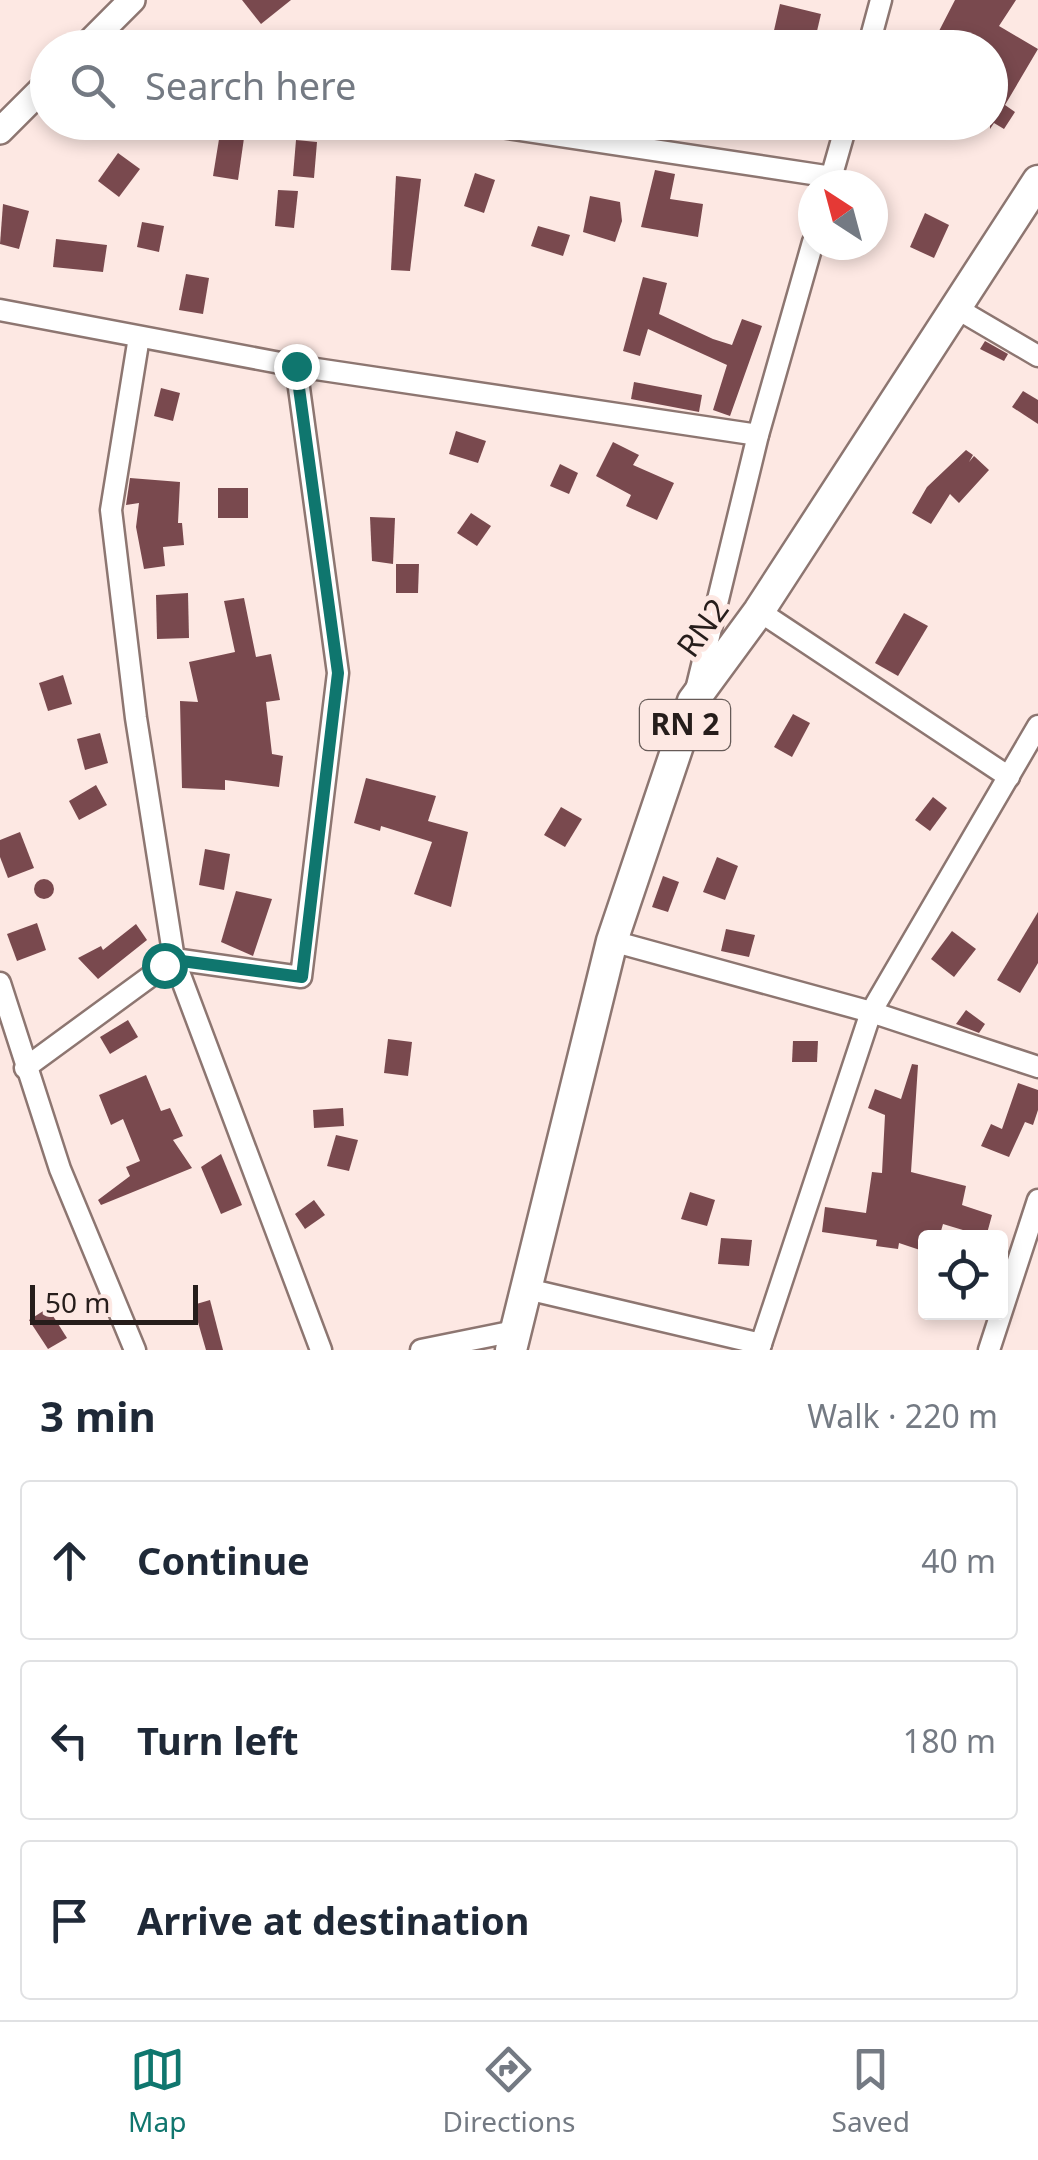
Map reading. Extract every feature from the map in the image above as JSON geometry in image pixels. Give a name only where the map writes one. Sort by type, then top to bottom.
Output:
[{"type":"main road","name":"RN2","points":[[513,1340],[612,941],[693,701],[759,610],[1038,181]]},
{"type":"street","points":[[102,30],[132,0]]},
{"type":"street","points":[[873,30],[881,0]]},
{"type":"street","points":[[0,131],[30,103]]},
{"type":"street","points":[[578,140],[798,176]]},
{"type":"street","points":[[833,170],[842,140]]},
{"type":"street","points":[[693,701],[758,435],[808,260]]},
{"type":"street","points":[[956,308],[1038,356]]},
{"type":"street","points":[[0,310],[296,366],[758,435]]},
{"type":"street","points":[[139,337],[112,510],[136,718],[174,960],[321,1350]]},
{"type":"street","points":[[25,1068],[174,960],[302,977],[338,673],[296,366]]},
{"type":"street","points":[[759,610],[1009,777]]},
{"type":"street","points":[[527,1289],[760,1347],[871,1012],[1038,726]]},
{"type":"street","points":[[612,941],[871,1012],[1038,1066]]},
{"type":"street","points":[[0,983],[60,1169],[135,1350]]},
{"type":"street","points":[[988,1350],[1038,1200]]},
{"type":"street","points":[[420,1350],[513,1340]]},
{"type":"building","points":[[242,0],[291,0],[261,24]]},
{"type":"building","points":[[955,0],[1016,0],[999,26],[1006,30],[940,30]]},
{"type":"building","points":[[780,4],[821,14],[817,30],[774,30]]},
{"type":"building","points":[[1008,31],[1038,49],[1008,100]]},
{"type":"building","points":[[219,140],[244,140],[238,180],[213,176]]},
{"type":"building","points":[[296,140],[317,142],[314,178],[293,176]]},
{"type":"building","points":[[118,153],[140,169],[119,197],[98,181]]},
{"type":"building","points":[[655,170],[675,174],[670,199],[703,204],[698,237],[641,227]]},
{"type":"building","points":[[475,173],[495,180],[484,213],[464,206]]},
{"type":"building","points":[[396,176],[421,179],[410,271],[391,270]]},
{"type":"building","points":[[278,190],[298,191],[294,228],[275,226]]},
{"type":"building","points":[[590,196],[620,202],[622,221],[615,242],[583,232]]},
{"type":"building","points":[[3,204],[29,211],[19,249],[0,244]]},
{"type":"building","points":[[925,213],[949,225],[934,258],[910,247]]},
{"type":"building","points":[[142,222],[164,226],[159,252],[137,247]]},
{"type":"building","points":[[538,226],[570,235],[563,256],[531,246]]},
{"type":"building","points":[[56,239],[107,245],[103,272],[53,267]]},
{"type":"building","points":[[186,274],[209,278],[203,314],[179,310]]},
{"type":"building","points":[[643,277],[667,283],[659,314],[713,339],[732,345],[742,319],[762,326],[730,416],[713,410],[727,365],[648,329],[640,356],[623,351]]},
{"type":"building","points":[[985,341],[1008,354],[1004,361],[980,349]]},
{"type":"building","points":[[634,382],[702,395],[699,412],[631,399]]},
{"type":"building","points":[[161,388],[180,393],[173,421],[154,416]]},
{"type":"building","points":[[1023,391],[1038,400],[1038,424],[1012,407]]},
{"type":"building","points":[[456,431],[486,441],[478,463],[449,454]]},
{"type":"building","points":[[613,442],[639,455],[633,465],[674,483],[657,520],[626,506],[631,495],[596,476]]},
{"type":"building","points":[[966,450],[973,455],[969,462],[974,456],[989,470],[959,503],[950,494],[931,524],[912,513],[927,487]]},
{"type":"building","points":[[560,464],[578,473],[569,494],[550,486]]},
{"type":"building","points":[[130,478],[180,482],[178,523],[182,523],[184,545],[163,547],[165,566],[144,569],[136,527],[139,503],[126,505]]},
{"type":"building","points":[[218,488],[248,488],[248,518],[218,518]]},
{"type":"building","points":[[471,513],[491,526],[477,546],[457,533]]},
{"type":"building","points":[[370,517],[395,518],[393,564],[372,561]]},
{"type":"building","points":[[396,564],[419,564],[418,593],[396,593]]},
{"type":"building","points":[[188,593],[189,638],[157,639],[156,595]]},
{"type":"building","points":[[244,598],[256,657],[271,654],[280,700],[266,702],[272,754],[283,756],[279,787],[225,780],[225,790],[182,788],[180,701],[198,702],[189,662],[235,652],[224,601]]},
{"type":"building","points":[[904,613],[928,626],[898,676],[875,663]]},
{"type":"building","points":[[63,675],[72,704],[48,711],[39,683]]},
{"type":"building","points":[[793,714],[810,723],[792,757],[774,747]]},
{"type":"building","points":[[100,733],[108,763],[85,770],[77,739]]},
{"type":"building","points":[[366,778],[436,796],[428,821],[468,832],[451,907],[414,894],[432,842],[381,826],[380,831],[354,823]]},
{"type":"building","points":[[96,785],[107,805],[79,820],[69,801]]},
{"type":"building","points":[[933,797],[947,808],[930,831],[915,820]]},
{"type":"building","points":[[561,807],[582,819],[565,847],[544,835]]},
{"type":"building","points":[[20,832],[34,868],[8,878],[0,857],[0,840]]},
{"type":"building","points":[[205,849],[230,854],[224,890],[199,885]]},
{"type":"building","points":[[717,857],[738,866],[725,900],[703,892]]},
{"type":"building","points":[[663,876],[679,882],[668,912],[652,907]]},
{"type":"building","points":[[44,879],[54,889],[44,899],[34,889]]},
{"type":"building","points":[[236,891],[272,899],[253,956],[221,942]]},
{"type":"building","points":[[1038,912],[1038,963],[1020,993],[997,980]]},
{"type":"building","points":[[37,923],[46,950],[17,961],[7,934]]},
{"type":"building","points":[[136,924],[147,940],[98,979],[78,958],[101,946],[103,950]]},
{"type":"building","points":[[726,929],[755,935],[749,957],[721,951]]},
{"type":"building","points":[[952,931],[976,949],[954,977],[931,959]]},
{"type":"building","points":[[966,1010],[985,1024],[979,1033],[956,1024]]},
{"type":"building","points":[[128,1020],[138,1037],[110,1054],[100,1037]]},
{"type":"building","points":[[388,1039],[412,1042],[408,1076],[384,1073]]},
{"type":"building","points":[[793,1041],[818,1041],[817,1062],[792,1062]]},
{"type":"building","points":[[912,1064],[918,1065],[911,1172],[966,1186],[962,1205],[992,1215],[988,1230],[963,1230],[943,1224],[941,1230],[918,1230],[918,1249],[899,1243],[898,1249],[876,1246],[877,1240],[822,1232],[825,1207],[866,1213],[872,1172],[882,1173],[885,1115],[868,1108],[875,1089],[901,1099]]},
{"type":"building","points":[[146,1075],[161,1111],[170,1108],[183,1136],[173,1140],[192,1168],[101,1205],[98,1200],[130,1176],[126,1167],[140,1161],[123,1119],[111,1125],[99,1095]]},
{"type":"building","points":[[1018,1083],[1038,1090],[1038,1110],[1033,1125],[1025,1122],[1009,1157],[981,1146],[991,1124],[1002,1129]]},
{"type":"building","points":[[343,1108],[344,1126],[314,1128],[313,1110]]},
{"type":"building","points":[[336,1135],[358,1140],[349,1171],[327,1166]]},
{"type":"building","points":[[221,1154],[242,1205],[221,1214],[201,1167]]},
{"type":"building","points":[[690,1192],[715,1200],[707,1226],[681,1219]]},
{"type":"building","points":[[314,1200],[325,1215],[305,1229],[295,1214]]},
{"type":"building","points":[[721,1238],[752,1240],[749,1266],[718,1264]]},
{"type":"building","points":[[210,1300],[223,1350],[206,1350],[193,1305]]},
{"type":"building","points":[[48,1308],[67,1338],[48,1349],[29,1320]]},
{"type":"route","points":[[164,965],[174,960],[302,977],[338,673],[296,366]]}]
